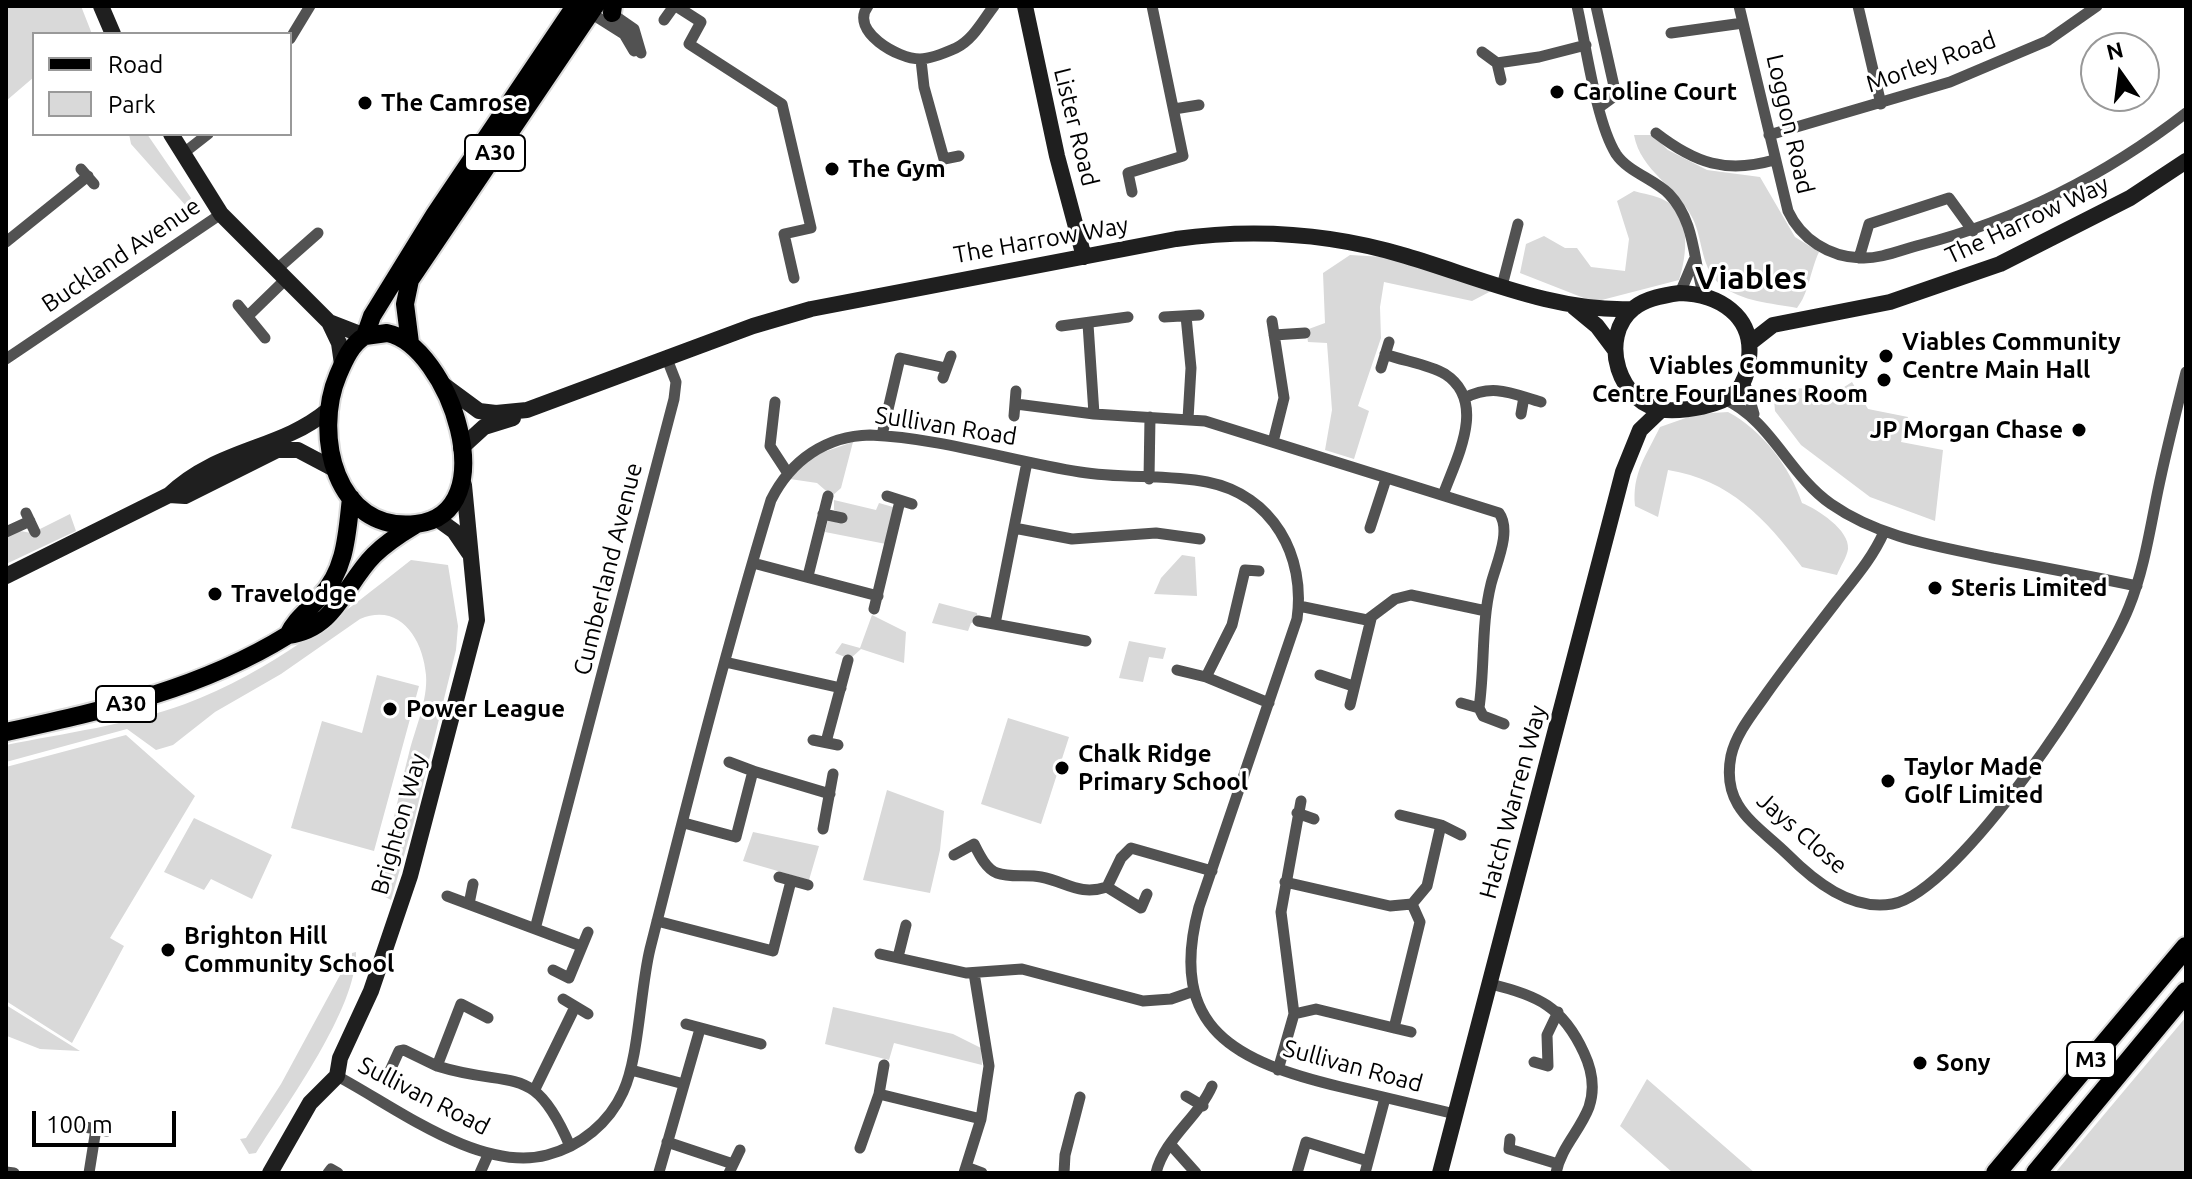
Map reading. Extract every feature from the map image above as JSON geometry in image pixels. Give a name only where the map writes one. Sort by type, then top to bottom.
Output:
[{"type":"highway","name":"M3","points":[[1996,1173],[2186,947]]},
{"type":"highway","name":"M3","points":[[2036,1173],[2186,992]]},
{"type":"main road","name":"A30","points":[[415,525],[376,516],[351,498],[334,469],[327,439],[327,411],[342,364],[365,336],[372,316],[435,214],[595,8]]},
{"type":"main road","name":"A30","points":[[410,343],[405,304],[410,280],[595,8]]},
{"type":"main road","points":[[365,336],[387,333],[410,343],[440,382],[453,412],[461,448],[464,485],[447,510],[436,518]]},
{"type":"main road","name":"A30","points":[[288,635],[295,620],[321,597],[340,568],[351,498]]},
{"type":"main road","name":"A30","points":[[6,732],[96,712],[193,684],[288,635],[305,633],[336,610],[372,556],[415,525],[436,518]]},
{"type":"street","points":[[101,6],[112,32]]},
{"type":"street","points":[[292,36],[310,6]]},
{"type":"street","points":[[664,20],[675,6],[701,22],[689,44],[782,104],[811,228],[784,234],[794,278]]},
{"type":"street","points":[[868,6],[863,22],[866,31],[899,54],[921,60],[957,48],[970,39],[994,6]]},
{"type":"street","name":"Lister Road","points":[[1025,6],[1057,156],[1084,257]]},
{"type":"street","points":[[1132,192],[1128,173],[1183,156],[1152,6]]},
{"type":"street","points":[[1577,6],[1601,106],[1618,157],[1662,187],[1683,212],[1704,296]]},
{"type":"street","points":[[1596,6],[1616,95],[1601,106]]},
{"type":"street","name":"Loggon Road","points":[[1739,6],[1788,211],[1796,227],[1821,247],[1859,258],[1874,258],[1973,231],[2052,198],[2132,151],[2186,113]]},
{"type":"street","points":[[1858,6],[1881,104]]},
{"type":"street","name":"Morley Road","points":[[1769,135],[1950,82],[2047,41],[2097,6]]},
{"type":"street","points":[[595,8],[634,29],[638,52],[624,34],[595,8]]},
{"type":"street","points":[[1671,33],[1743,23]]},
{"type":"street","points":[[1497,63],[1586,45]]},
{"type":"street","points":[[1482,52],[1497,63],[1501,80]]},
{"type":"street","points":[[921,60],[924,87],[944,159],[959,156]]},
{"type":"street","points":[[1174,109],[1199,105]]},
{"type":"street","points":[[1656,133],[1682,153],[1720,167],[1774,160]]},
{"type":"street","points":[[173,136],[221,214],[329,322],[339,343],[342,364]]},
{"type":"street","points":[[185,152],[205,136]]},
{"type":"street","name":"The Harrow Way","points":[[1750,343],[1764,330],[1786,322],[1890,302],[1976,274],[2079,226],[2186,161]]},
{"type":"street","points":[[6,242],[88,176]]},
{"type":"street","points":[[1859,258],[1869,224],[1949,198],[1973,231]]},
{"type":"street","name":"Buckland Avenue","points":[[8,354],[221,214]]},
{"type":"street","points":[[1502,286],[1518,224]]},
{"type":"street","points":[[249,315],[318,233]]},
{"type":"street","name":"The Harrow Way","points":[[461,448],[484,427],[753,326],[820,307],[1205,235],[1283,233],[1374,247],[1572,306],[1632,309]]},
{"type":"street","points":[[1680,293],[1694,256]]},
{"type":"street","points":[[1744,380],[1735,392],[1724,399],[1697,406],[1662,409],[1646,406],[1630,389],[1619,369],[1615,350],[1619,329],[1632,309],[1651,299],[1680,293],[1720,302],[1741,318],[1750,343],[1744,380],[1755,419]]},
{"type":"street","points":[[238,305],[265,338]]},
{"type":"street","name":"The Harrow Way","points":[[1572,306],[1597,326],[1615,350]]},
{"type":"street","points":[[1164,317],[1193,316],[1188,419]]},
{"type":"street","points":[[1061,326],[1128,317]]},
{"type":"street","name":"The Harrow Way","points":[[1741,318],[1786,322]]},
{"type":"street","points":[[1272,321],[1282,366],[1284,398],[1273,442]]},
{"type":"street","points":[[329,322],[365,336]]},
{"type":"street","points":[[1088,324],[1094,414]]},
{"type":"street","points":[[1274,335],[1305,333]]},
{"type":"street","points":[[1381,368],[1389,342]]},
{"type":"street","points":[[1385,354],[1444,374],[1465,398],[1469,417],[1443,495]]},
{"type":"street","points":[[882,435],[900,358],[947,368]]},
{"type":"street","name":"Cumberland Avenue","points":[[535,929],[674,399],[676,382],[667,359]]},
{"type":"street","name":"Jays Close","points":[[1884,532],[1862,571],[1777,679],[1740,734],[1731,755],[1730,770],[1735,800],[1746,819],[1813,878],[1844,897],[1872,904],[1909,899],[1930,886],[2010,797],[2051,744],[2097,671],[2115,640],[2137,586],[2186,372]]},
{"type":"street","name":"The Harrow Way","points":[[440,382],[479,411],[527,410]]},
{"type":"street","points":[[1465,398],[1486,389],[1502,389],[1541,402]]},
{"type":"street","name":"Hatch Warren Way","points":[[1440,1173],[1632,443],[1634,415],[1630,389]]},
{"type":"street","points":[[1016,391],[1015,410],[1188,419],[1273,442],[1499,513],[1506,529],[1486,611],[1485,664],[1479,708],[1483,716],[1504,724]]},
{"type":"street","points":[[1521,414],[1524,397]]},
{"type":"street","points":[[1724,399],[1744,408],[1755,419],[1815,492],[1841,510],[1884,532],[2137,586]]},
{"type":"street","points":[[775,402],[770,446],[787,472]]},
{"type":"street","name":"Hatch Warren Way","points":[[1632,443],[1645,422],[1662,409]]},
{"type":"street","points":[[177,496],[198,473],[256,445],[298,432],[327,411]]},
{"type":"street","points":[[1149,479],[1150,417]]},
{"type":"street","name":"Sullivan Road","points":[[337,1076],[488,1155],[535,1158],[570,1146],[592,1133],[607,1117],[622,1096],[631,1070],[646,966],[657,921],[771,500],[787,472],[815,450],[860,435],[882,435],[1081,472],[1223,486],[1257,505],[1288,543],[1298,571],[1299,606],[1294,634],[1192,934],[1190,958],[1194,991],[1204,1015],[1224,1041],[1239,1052],[1278,1070],[1455,1114]]},
{"type":"street","points":[[6,576],[265,453],[287,448],[298,450],[334,469]]},
{"type":"street","points":[[995,624],[1027,462]]},
{"type":"street","points":[[198,473],[220,477]]},
{"type":"street","points":[[1370,528],[1386,479]]},
{"type":"street","name":"Brighton Way","points":[[270,1173],[310,1103],[337,1076],[340,1058],[371,991],[399,911],[469,660],[477,609],[464,485]]},
{"type":"street","points":[[808,576],[828,496]]},
{"type":"street","points":[[874,609],[906,502],[887,496]]},
{"type":"street","points":[[823,514],[842,518]]},
{"type":"street","points":[[436,518],[454,531],[470,554]]},
{"type":"street","points":[[6,532],[30,522]]},
{"type":"street","points":[[1014,528],[1072,539],[1156,533],[1200,539]]},
{"type":"street","points":[[753,563],[878,596]]},
{"type":"street","points":[[1233,566],[1259,571]]},
{"type":"street","points":[[1206,677],[1232,625],[1245,570]]},
{"type":"street","points":[[1350,705],[1371,619],[1395,599],[1411,595],[1486,611]]},
{"type":"street","points":[[1299,606],[1371,619]]},
{"type":"street","points":[[978,621],[1087,641]]},
{"type":"street","points":[[813,740],[832,743],[848,660]]},
{"type":"street","points":[[725,662],[841,688]]},
{"type":"street","points":[[1177,670],[1206,677],[1269,703]]},
{"type":"street","points":[[1320,675],[1353,686]]},
{"type":"street","points":[[1461,703],[1479,708]]},
{"type":"street","points":[[729,762],[830,794]]},
{"type":"street","points":[[684,823],[741,838],[753,771]]},
{"type":"street","points":[[823,829],[833,774]]},
{"type":"street","points":[[1278,1070],[1294,1014],[1281,931],[1285,882],[1299,807],[1314,819]]},
{"type":"street","points":[[1400,815],[1441,825],[1461,835]]},
{"type":"street","points":[[1285,882],[1390,906],[1412,904],[1427,886],[1441,825]]},
{"type":"street","points":[[954,855],[974,844],[983,861],[996,873],[1043,877],[1074,891],[1092,892],[1107,887],[1121,858],[1131,848],[1212,871]]},
{"type":"street","points":[[991,886],[996,873]]},
{"type":"street","points":[[657,921],[773,951],[785,879],[808,885]]},
{"type":"street","points":[[469,904],[473,884]]},
{"type":"street","points":[[1107,887],[1141,908]]},
{"type":"street","points":[[1136,921],[1147,894]]},
{"type":"street","points":[[447,896],[581,946]]},
{"type":"street","points":[[1394,1028],[1420,922],[1412,904]]},
{"type":"street","points":[[898,957],[906,925]]},
{"type":"street","points":[[553,970],[569,978],[588,932]]},
{"type":"street","points":[[880,954],[936,969],[974,973],[1022,969],[1101,993],[1143,1001],[1171,999],[1194,991]]},
{"type":"street","points":[[974,973],[989,1066],[981,1119],[965,1170],[982,1173]]},
{"type":"street","points":[[1490,984],[1532,996],[1570,1023],[1586,1057],[1592,1083],[1584,1118],[1557,1169],[1508,1149]]},
{"type":"street","points":[[563,999],[588,1014]]},
{"type":"street","points":[[437,1066],[461,1004],[488,1018]]},
{"type":"street","points":[[535,1089],[575,1007]]},
{"type":"street","points":[[1294,1014],[1316,1009],[1411,1032]]},
{"type":"street","points":[[1534,1062],[1548,1066],[1547,1035],[1558,1012]]},
{"type":"street","points":[[686,1024],[761,1045]]},
{"type":"street","points":[[659,1172],[700,1029]]},
{"type":"street","points":[[388,1075],[401,1050],[473,1077],[517,1081],[535,1089],[554,1112],[570,1146]]},
{"type":"street","points":[[860,1148],[879,1094],[884,1065]]},
{"type":"street","points":[[631,1070],[684,1084]]},
{"type":"street","points":[[1156,1173],[1160,1156],[1203,1106],[1212,1086]]},
{"type":"street","points":[[879,1094],[981,1119]]},
{"type":"street","points":[[1186,1096],[1203,1106]]},
{"type":"street","points":[[1064,1173],[1065,1155],[1080,1097]]},
{"type":"street","points":[[1297,1173],[1306,1142],[1366,1167],[1385,1098]]},
{"type":"street","points":[[89,1173],[96,1129]]},
{"type":"street","points":[[667,1142],[731,1169],[740,1150]]},
{"type":"street","points":[[1170,1144],[1196,1173]]},
{"type":"street","points":[[480,1173],[488,1155]]},
{"type":"street","points":[[328,1173],[331,1169],[338,1173]]},
{"type":"street","points":[[6,1172],[14,1173]]},
{"type":"green space","points":[[6,6],[81,6],[91,32],[32,32],[32,79],[6,101]]},
{"type":"green space","points":[[1634,135],[1653,135],[1668,150],[1707,170],[1760,177],[1795,237],[1819,252],[1797,308],[1747,298],[1729,291],[1714,279],[1693,219],[1644,159]]},
{"type":"green space","points":[[129,136],[148,136],[191,198],[187,207],[131,144]]},
{"type":"green space","points":[[1634,191],[1664,200],[1679,215],[1685,248],[1679,280],[1594,302],[1520,273],[1526,244],[1544,236],[1565,248],[1577,248],[1591,267],[1625,271],[1629,239],[1617,201]]},
{"type":"green space","points":[[1350,255],[1385,257],[1495,289],[1472,301],[1384,282],[1380,307],[1381,338],[1358,406],[1369,411],[1354,459],[1325,450],[1332,410],[1327,343],[1308,342],[1306,330],[1325,323],[1323,273]]},
{"type":"green space","points":[[1852,382],[1868,409],[1908,417],[1901,442],[1943,450],[1935,521],[1870,497],[1801,445],[1775,411],[1773,388],[1841,389]]},
{"type":"green space","points":[[1728,412],[1752,429],[1773,451],[1790,476],[1802,503],[1824,515],[1844,535],[1848,549],[1837,575],[1802,567],[1760,517],[1728,492],[1690,475],[1668,470],[1658,517],[1635,506],[1638,474],[1660,427],[1697,414]]},
{"type":"green space","points":[[853,442],[841,488],[832,496],[817,483],[790,479],[815,455]]},
{"type":"green space","points":[[834,500],[876,510],[879,503],[893,507],[895,512],[886,544],[825,532],[828,520],[844,524],[847,516],[834,510]]},
{"type":"green space","points":[[70,514],[76,531],[6,564],[6,536],[20,531],[32,533]]},
{"type":"green space","points":[[1182,555],[1195,557],[1197,596],[1154,594],[1161,578]]},
{"type":"green space","points":[[411,560],[448,565],[458,626],[456,650],[391,900],[372,890],[423,704],[426,675],[414,637],[398,620],[387,616],[374,615],[360,619],[281,674],[215,712],[173,745],[156,750],[127,729],[6,762],[6,745],[141,718],[216,691],[303,641]]},
{"type":"green space","points":[[939,603],[977,613],[978,621],[971,623],[968,631],[932,623]]},
{"type":"green space","points":[[872,615],[906,632],[904,663],[861,649],[850,659],[835,653],[842,643],[860,648]]},
{"type":"green space","points":[[1129,641],[1166,648],[1163,659],[1149,657],[1143,682],[1119,678]]},
{"type":"green space","points":[[377,675],[419,686],[374,851],[291,828],[322,721],[362,733]]},
{"type":"green space","points":[[1008,718],[1069,737],[1041,824],[981,804]]},
{"type":"green space","points":[[126,735],[195,796],[110,938],[124,946],[72,1043],[6,1001],[6,767]]},
{"type":"green space","points":[[887,790],[944,811],[940,850],[930,893],[863,880]]},
{"type":"green space","points":[[194,818],[272,855],[252,899],[211,879],[204,890],[164,872]]},
{"type":"green space","points":[[753,832],[819,846],[809,880],[743,861]]},
{"type":"green space","points":[[356,952],[353,975],[333,1027],[256,1153],[249,1154],[240,1139],[246,1138],[281,1084],[352,953]]},
{"type":"green space","points":[[6,1005],[80,1051],[40,1049],[7,1036]]},
{"type":"green space","points":[[833,1007],[953,1034],[981,1048],[982,1065],[894,1043],[889,1060],[825,1044]]},
{"type":"green space","points":[[2186,1017],[2186,1173],[2055,1173]]},
{"type":"green space","points":[[1647,1079],[1755,1173],[1673,1173],[1620,1126]]},
{"type":"place","name":"Caroline Court","points":[[1557,92]]},
{"type":"place","name":"The Camrose","points":[[365,103]]},
{"type":"place","name":"The Gym","points":[[832,169]]},
{"type":"place","name":"Viables Community Centre Main Hall","points":[[1886,356]]},
{"type":"place","name":"Viables Community Centre Four Lanes Room","points":[[1884,380]]},
{"type":"place","name":"JP Morgan Chase","points":[[2079,430]]},
{"type":"place","name":"Steris Limited","points":[[1935,588]]},
{"type":"place","name":"Travelodge","points":[[215,594]]},
{"type":"place","name":"Power League","points":[[390,709]]},
{"type":"place","name":"Chalk Ridge Primary School","points":[[1062,768]]},
{"type":"place","name":"Taylor Made Golf Limited","points":[[1888,781]]},
{"type":"place","name":"Brighton Hill Community School","points":[[168,950]]},
{"type":"place","name":"Sony","points":[[1920,1063]]},
{"type":"district","name":"Viables","points":[[1751,278]]}]
